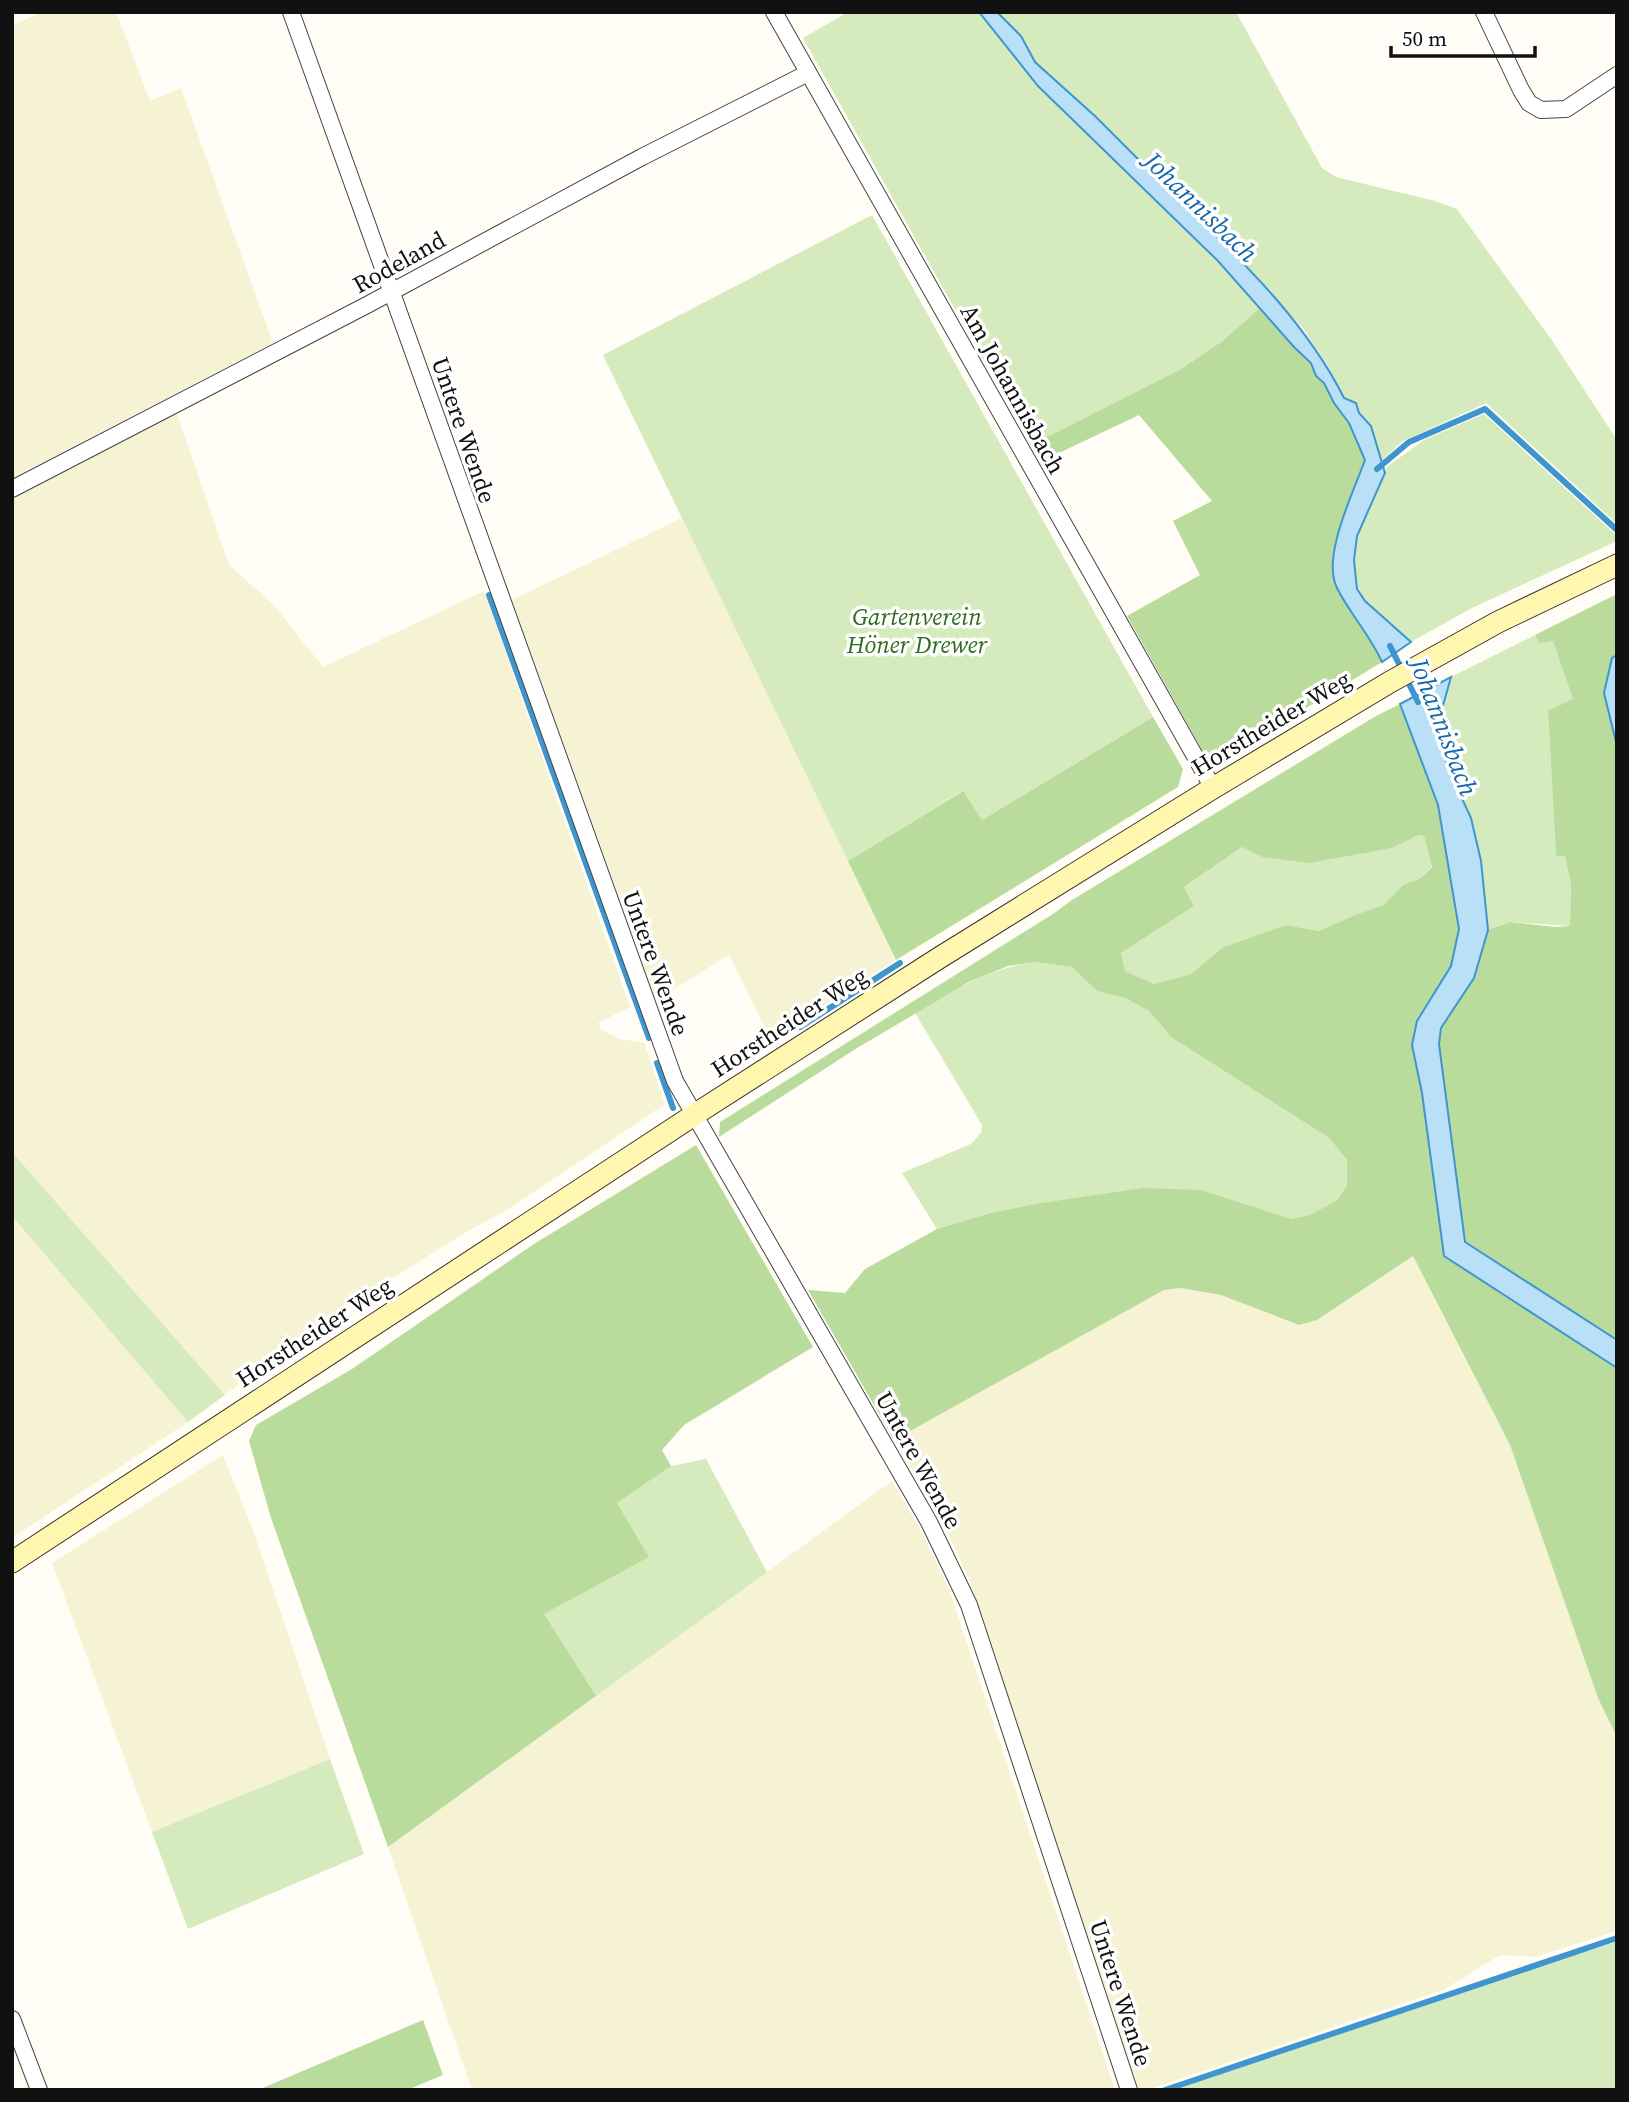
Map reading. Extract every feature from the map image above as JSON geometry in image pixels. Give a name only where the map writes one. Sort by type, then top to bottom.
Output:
[{"type":"street","name":"Untere Wende","points":[[290,12],[675,1081],[929,1522],[964,1594],[1129,2090]]},
{"type":"street","name":"Am Johannisbach","points":[[774,12],[1213,788]]},
{"type":"street","points":[[1484,12],[1525,97],[1529,103],[1541,110],[1566,109],[1617,75]]},
{"type":"street","name":"Rodeland","points":[[12,489],[807,73]]},
{"type":"street","name":"Horstheider Weg","points":[[12,1562],[930,963],[1390,682],[1498,622],[1617,565]]},
{"type":"street","points":[[12,2020],[39,2090]]},
{"type":"shaded area","points":[[44,12],[116,12],[150,101],[181,88],[273,343],[12,478],[12,25]]},
{"type":"shaded area","points":[[176,411],[229,565],[273,604],[323,667],[484,591],[630,1007],[598,1023],[601,1030],[620,1039],[644,1043],[665,1104],[510,1208],[323,1321],[225,1395],[12,1152],[12,497]]},
{"type":"shaded area","points":[[682,518],[896,960],[770,1038],[729,955],[656,1000],[512,600]]},
{"type":"shaded area","points":[[12,1216],[188,1422],[12,1538]]},
{"type":"shaded area","points":[[1413,1256],[1510,1445],[1598,1698],[1617,1737],[1617,1931],[1535,1957],[1500,1955],[1443,1990],[1147,2090],[1139,2090],[969,1579],[940,1516],[894,1440],[1164,1290],[1181,1288],[1221,1295],[1299,1325],[1317,1320]]},
{"type":"shaded area","points":[[223,1455],[252,1527],[330,1759],[152,1832],[52,1563]]},
{"type":"shaded area","points":[[892,1481],[919,1527],[949,1589],[1115,2090],[472,2090],[388,1847]]},
{"type":"green space","points":[[848,12],[979,12],[1064,110],[1200,243],[1260,308],[1221,342],[1181,369],[1031,445],[803,38]]},
{"type":"green space","points":[[997,12],[1236,12],[1322,168],[1336,177],[1435,201],[1457,209],[1551,339],[1617,440],[1617,524],[1486,403],[1403,441],[1380,462],[1371,426],[1344,398],[1328,366],[1302,327],[1152,170],[1035,62],[1021,36]]},
{"type":"green space","name":"Gartenverein Höner Drewer","points":[[872,215],[1153,717],[982,820],[962,791],[848,861],[603,355]]},
{"type":"green space","points":[[1260,308],[1311,363],[1316,376],[1324,383],[1334,403],[1349,423],[1365,460],[1340,524],[1333,559],[1333,575],[1342,598],[1382,662],[1222,759],[1205,755],[1127,616],[1200,575],[1173,521],[1212,501],[1139,415],[1040,462],[1031,445],[1181,369],[1221,342]]},
{"type":"green space","points":[[1484,414],[1617,536],[1617,541],[1470,609],[1411,642],[1365,601],[1357,589],[1354,560],[1357,536],[1388,466],[1424,440]]},
{"type":"green space","points":[[1617,594],[1617,655],[1612,658],[1604,693],[1616,742],[1617,764],[1617,1340],[1465,1242],[1439,1044],[1441,1029],[1474,978],[1488,930],[1510,922],[1570,926],[1571,885],[1565,856],[1556,856],[1548,711],[1573,699],[1553,641],[1539,643],[1535,635]]},
{"type":"green space","points":[[1535,635],[1539,643],[1553,640],[1574,700],[1548,712],[1556,855],[1565,855],[1571,885],[1570,926],[1510,922],[1488,930],[1481,861],[1471,818],[1448,768],[1437,727],[1451,677]]},
{"type":"green space","points":[[1400,704],[1438,805],[1459,929],[1451,966],[1417,1021],[1412,1045],[1422,1093],[1444,1256],[1617,1368],[1617,1737],[1598,1698],[1510,1445],[1413,1256],[1317,1320],[1299,1325],[1221,1295],[1181,1288],[1164,1290],[894,1440],[808,1290],[845,1293],[865,1269],[937,1229],[990,1213],[1035,1204],[1143,1188],[1202,1190],[1291,1219],[1309,1215],[1336,1201],[1347,1186],[1347,1160],[1329,1138],[1171,1037],[1149,1011],[1125,998],[1097,991],[1072,967],[1035,962],[1008,966],[969,982],[857,1048],[719,1137],[720,1122],[1072,900]],"holes":[[[1419,835],[1424,836],[1432,867],[1421,878],[1403,885],[1383,905],[1319,931],[1286,925],[1223,947],[1191,974],[1154,984],[1125,971],[1121,953],[1194,906],[1184,887],[1242,847],[1262,857],[1309,863],[1392,848]]]},
{"type":"green space","points":[[1153,717],[1183,769],[1178,787],[896,960],[848,861],[963,791],[982,820]]},
{"type":"green space","points":[[1419,835],[1424,836],[1432,866],[1421,878],[1403,885],[1383,905],[1319,931],[1286,925],[1223,947],[1191,974],[1154,984],[1125,971],[1121,953],[1194,906],[1184,887],[1242,847],[1262,857],[1392,848]]},
{"type":"green space","points":[[1035,962],[1072,967],[1097,991],[1125,998],[1149,1011],[1171,1037],[1329,1138],[1347,1160],[1347,1186],[1336,1201],[1309,1215],[1291,1219],[1202,1190],[1035,1204],[990,1213],[937,1229],[902,1173],[971,1144],[981,1133],[982,1125],[915,1013],[987,975]]},
{"type":"green space","points":[[696,1145],[813,1347],[684,1425],[662,1450],[671,1466],[617,1503],[649,1557],[544,1614],[596,1696],[388,1847],[271,1518],[249,1441],[256,1425],[352,1369],[534,1244]]},
{"type":"green space","points":[[12,1152],[225,1395],[188,1422],[12,1216]]},
{"type":"green space","points":[[706,1459],[767,1572],[596,1696],[543,1614],[649,1557],[616,1503],[671,1466]]},
{"type":"green space","points":[[330,1759],[364,1854],[188,1929],[152,1832]]},
{"type":"green space","points":[[1617,1942],[1617,2090],[1175,2090],[1575,1955]]},
{"type":"green space","points":[[423,2020],[443,2075],[407,2090],[258,2090]]},
{"type":"water","points":[[979,12],[997,12],[1021,36],[1035,62],[1152,170],[1258,279],[1305,336],[1344,398],[1356,403],[1359,413],[1371,426],[1385,473],[1357,536],[1354,560],[1357,589],[1365,601],[1411,642],[1382,662],[1342,598],[1333,575],[1333,559],[1341,524],[1365,460],[1349,423],[1334,403],[1324,383],[1316,376],[1311,363],[1218,261],[1038,86]]},
{"type":"water","points":[[1617,655],[1617,764],[1616,742],[1604,693],[1612,658]]},
{"type":"water","points":[[1451,677],[1437,727],[1448,768],[1471,818],[1481,861],[1488,930],[1474,978],[1441,1028],[1439,1044],[1465,1242],[1617,1340],[1617,1368],[1444,1256],[1422,1093],[1412,1045],[1417,1021],[1451,966],[1459,929],[1438,805],[1400,704]]},
{"type":"waterway","points":[[1377,469],[1409,442],[1485,409],[1617,530]]},
{"type":"waterway","points":[[489,595],[649,1038]]},
{"type":"waterway","name":"Johannisbach","points":[[1390,646],[1418,702]]},
{"type":"waterway","points":[[800,1027],[900,963]]},
{"type":"waterway","points":[[657,1063],[673,1108]]},
{"type":"waterway","points":[[1165,2090],[1617,1938]]}]
